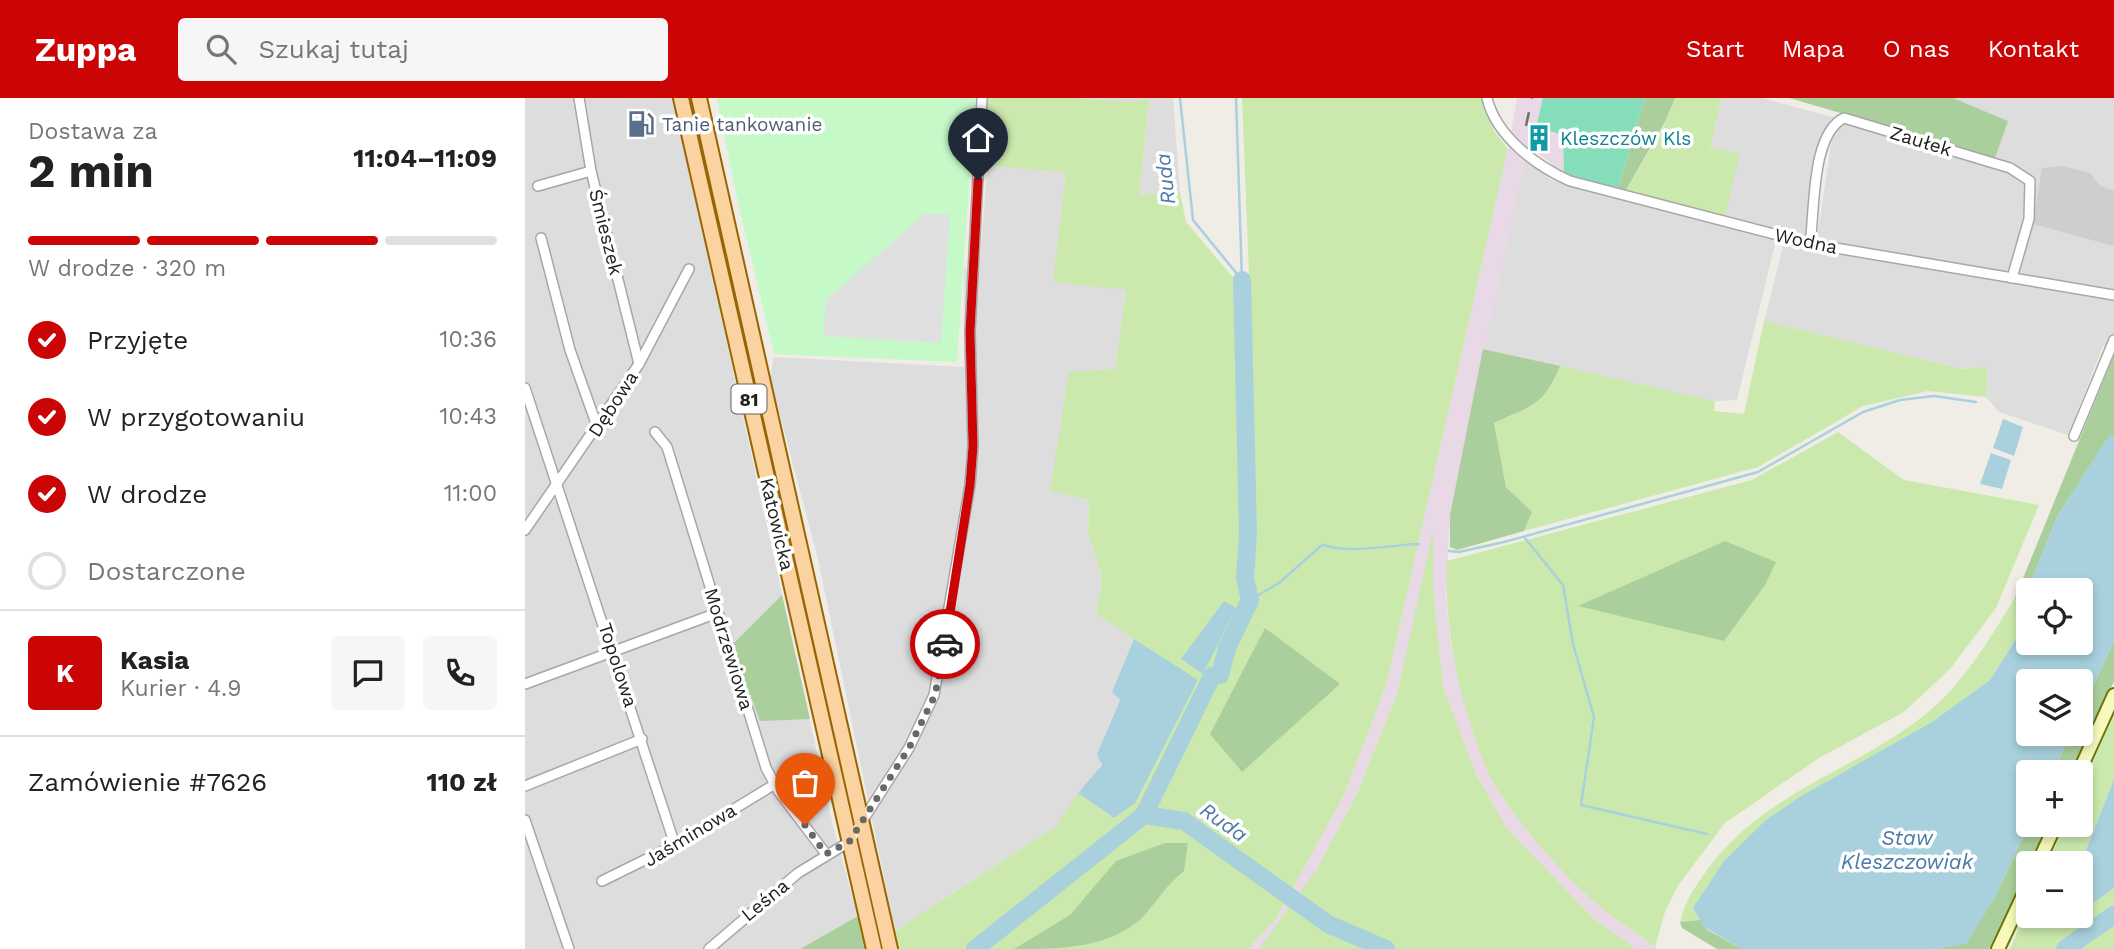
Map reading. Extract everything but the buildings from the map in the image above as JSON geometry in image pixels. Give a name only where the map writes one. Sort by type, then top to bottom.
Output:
[{"type":"main road","name":"Katowicka","points":[[681,98],[874,949]]},
{"type":"main road","name":"Katowicka","points":[[699,98],[890,949]]},
{"type":"main road","points":[[2084,760],[2114,695]]},
{"type":"main road","points":[[1998,949],[2016,912]]},
{"type":"street","name":"Śmieszek","points":[[579,98],[591,171],[639,364]]},
{"type":"street","points":[[849,842],[914,739],[935,695],[941,670],[972,459],[970,332],[982,98]]},
{"type":"street","name":"Wodna","points":[[1487,98],[1497,124],[1514,142],[1550,173],[1570,181],[1810,244],[2114,295]]},
{"type":"street","name":"Zaułek","points":[[1810,244],[1823,140],[1835,122],[1844,118],[2010,168],[2030,181],[2029,219],[2012,278]]},
{"type":"street","points":[[538,186],[591,171]]},
{"type":"street","points":[[541,237],[570,350],[598,429]]},
{"type":"street","name":"Dębowa","points":[[525,530],[598,429],[639,364],[689,269]]},
{"type":"street","points":[[2074,436],[2114,340]]},
{"type":"street","name":"Topolowa","points":[[525,388],[675,845]]},
{"type":"street","name":"Modrzewiowa","points":[[655,432],[667,447],[766,768],[826,854]]},
{"type":"street","points":[[525,684],[717,613]]},
{"type":"street","points":[[525,786],[642,740]]},
{"type":"street","name":"Jaśminowa","points":[[602,881],[675,845],[775,784]]},
{"type":"street","points":[[525,820],[569,949]]},
{"type":"street","name":"Leśna","points":[[709,949],[781,887],[826,854],[849,842]]},
{"type":"shaded area","points":[[525,98],[673,98],[835,835],[858,916],[800,949],[525,949]]},
{"type":"shaded area","points":[[1076,98],[1173,98],[1180,192],[1139,195],[1149,100],[1130,102]]},
{"type":"shaded area","points":[[1517,98],[1543,98],[1536,127],[1563,135],[1564,174],[1531,147],[1525,159],[1450,515],[1446,595],[1450,640],[1460,686],[1486,767],[1529,833],[1603,909],[1658,949],[1636,949],[1592,917],[1506,827],[1476,774],[1443,687],[1433,588],[1433,535],[1397,694],[1356,796],[1316,870],[1269,938],[1259,949],[1248,949],[1276,919],[1344,795],[1386,686],[1508,149]]},
{"type":"shaded area","points":[[1722,98],[1762,98],[1836,118],[1822,135],[1809,230],[1805,236],[1725,216],[1739,154],[1710,147]]},
{"type":"shaded area","points":[[1953,98],[2114,98],[2114,351],[2103,346],[2068,435],[1999,412],[1986,397],[1988,366],[1963,369],[1764,321],[1784,242],[1816,244],[1832,139],[1844,123],[1909,138],[1993,163],[2007,121]]},
{"type":"shaded area","points":[[989,151],[1077,168],[1126,290],[1115,369],[1050,491],[1089,500],[1088,533],[1102,577],[1096,613],[1134,639],[1118,679],[1120,699],[1097,754],[1102,764],[1055,827],[895,931],[818,559],[770,377],[774,357],[964,367],[964,268],[979,270]]},
{"type":"shaded area","points":[[1525,159],[1551,180],[1776,240],[1737,400],[1715,401],[1483,349]]},
{"type":"shaded area","points":[[2062,166],[2090,173],[2099,185],[2114,191],[2114,246],[2033,224],[2042,168]]},
{"type":"shaded area","points":[[924,214],[950,214],[941,343],[823,336],[826,300]]},
{"type":"green space","points":[[717,98],[975,98],[957,362],[774,354],[735,189]]},
{"type":"green space","points":[[987,98],[1076,98],[1130,102],[1149,99],[1139,195],[1180,192],[1186,222],[1237,282],[1249,274],[1242,98],[1481,98],[1494,131],[1508,149],[1386,686],[1344,795],[1276,919],[1248,949],[897,949],[895,931],[1055,827],[1078,793],[1114,818],[1198,681],[1096,614],[1102,577],[1088,533],[1089,500],[1050,491],[1069,372],[1115,369],[1126,290],[1053,282],[1066,172],[983,165]]},
{"type":"green space","points":[[1543,98],[1645,98],[1618,188],[1564,174],[1563,135],[1536,127]]},
{"type":"green space","points":[[1645,98],[1675,98],[1665,122],[1626,190],[1618,188]]},
{"type":"green space","points":[[1675,98],[1722,98],[1710,147],[1740,154],[1725,216],[1626,190],[1664,126]]},
{"type":"green space","points":[[1789,98],[1953,98],[2008,121],[1995,158]]},
{"type":"green space","points":[[1764,321],[1963,369],[1988,366],[1986,397],[1928,391],[1863,406],[1758,467],[1524,531],[1531,512],[1506,487],[1494,423],[1518,413],[1542,397],[1560,366],[1715,401],[1714,411],[1744,414]]},
{"type":"green space","points":[[1483,349],[1560,366],[1542,397],[1527,408],[1494,423],[1506,487],[1532,512],[1524,531],[1457,550],[1450,547],[1450,515]]},
{"type":"green space","points":[[2114,355],[2114,438],[2110,435],[2058,515],[2033,578],[2023,578]]},
{"type":"green space","points":[[1838,432],[1904,480],[2039,505],[1996,608],[1950,669],[1904,712],[1819,758],[1725,823],[1677,887],[1665,912],[1655,947],[1603,909],[1572,880],[1520,822],[1493,782],[1468,716],[1455,665],[1448,613],[1447,561],[1752,480]]},
{"type":"green space","points":[[1433,531],[1433,588],[1443,687],[1476,774],[1506,827],[1592,917],[1636,949],[1259,949],[1316,870],[1356,796],[1397,694]]},
{"type":"green space","points":[[1725,541],[1776,562],[1765,585],[1724,641],[1578,606]]},
{"type":"green space","points":[[782,595],[810,719],[760,721],[732,645]]},
{"type":"green space","points":[[2015,598],[2016,639],[1990,680],[1693,908],[1700,920],[1680,922],[1695,888],[1730,843],[1782,801],[1871,751],[1927,713],[1953,688]]},
{"type":"green space","points":[[1265,628],[1340,684],[1242,772],[1210,734]]},
{"type":"green space","points":[[2114,641],[2114,681],[2093,726],[2093,686]]},
{"type":"green space","points":[[2114,715],[2114,779],[2093,832],[2093,762]]},
{"type":"green space","points":[[2065,746],[2084,746],[2078,760],[2059,760]]},
{"type":"green space","points":[[2023,837],[2042,837],[2035,851],[2016,851]]},
{"type":"green space","points":[[2059,837],[2091,837],[2086,851],[2053,851]]},
{"type":"green space","points":[[1165,843],[1188,843],[1184,871],[1141,919],[1127,929],[1098,942],[1082,945],[1014,949],[1070,915],[1116,861]]},
{"type":"green space","points":[[2016,852],[2016,892],[1989,949],[1934,949],[1966,943],[1995,897]]},
{"type":"green space","points":[[2114,888],[2114,949],[2010,949],[2019,928],[2093,928],[2093,903]]},
{"type":"green space","points":[[858,916],[866,949],[800,949]]},
{"type":"green space","points":[[1700,920],[1706,929],[1742,949],[1717,949],[1682,928],[1680,922]]},
{"type":"water","points":[[2003,419],[2023,427],[2014,456],[1993,448]]},
{"type":"water","name":"Staw Kleszczowiak","points":[[2110,434],[2114,438],[2114,641],[2093,686],[2093,669],[2016,669],[2016,746],[2065,746],[2059,760],[2016,760],[2016,837],[2023,837],[1995,897],[1966,944],[1933,949],[1742,949],[1704,927],[1693,908],[1724,861],[1767,819],[1803,795],[1932,722],[1990,680],[2016,639],[2016,655],[2093,655],[2093,578],[2033,578],[2058,515]]},
{"type":"water","points":[[1991,453],[2011,460],[2002,489],[1980,484]]},
{"type":"water","points":[[1224,601],[1236,608],[1203,674],[1181,659]]},
{"type":"water","points":[[1134,639],[1198,680],[1135,803],[1114,818],[1078,793],[1102,765],[1097,754],[1120,700],[1112,692]]},
{"type":"water","points":[[2114,779],[2114,888],[2093,903],[2093,851],[2086,851]]},
{"type":"waterway","name":"Ruda","points":[[1180,98],[1193,220],[1242,280]]},
{"type":"waterway","points":[[1236,98],[1242,280]]},
{"type":"waterway","points":[[1144,815],[1212,676],[1220,675],[1227,648],[1250,600],[1245,578],[1248,534],[1242,280]]},
{"type":"waterway","points":[[1449,551],[1459,552],[1504,542],[1758,472],[1863,412],[1900,400],[1934,396],[1976,402]]},
{"type":"waterway","points":[[1524,537],[1563,585],[1573,644],[1594,717],[1581,805],[1707,834]]},
{"type":"waterway","points":[[1250,600],[1279,583],[1322,545],[1359,549],[1419,544]]},
{"type":"waterway","name":"Ruda","points":[[975,949],[1144,815],[1184,821],[1328,924],[1386,949]]},
{"type":"waterway","name":"Ruda","points":[[2065,949],[2114,915]]},
{"type":"railway","points":[[1526,126],[1532,98]]},
{"type":"way so far","points":[[805,825],[826,854],[849,842],[892,778],[925,718],[935,695],[945,644]]},
{"type":"place","name":"Tanie tankowanie","points":[[641,124]]},
{"type":"place","name":"Kleszczów Kls","points":[[1539,138]]},
{"type":"route","points":[[945,644],[970,485],[973,446],[970,332],[978,180]]}]
